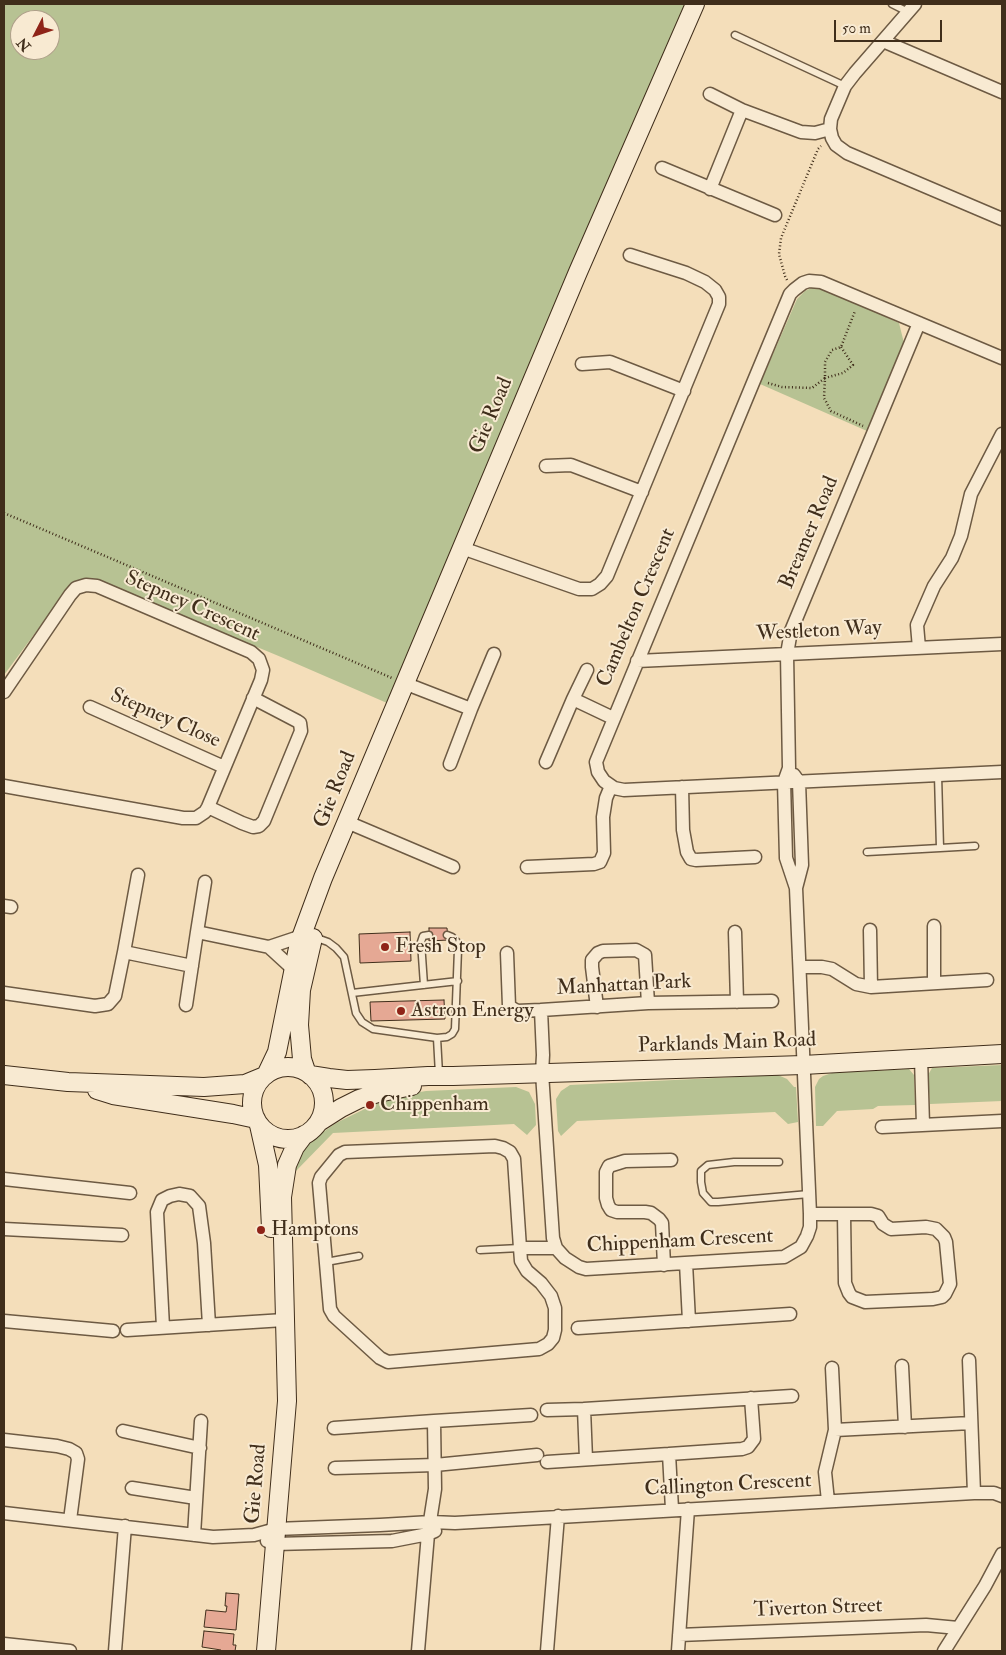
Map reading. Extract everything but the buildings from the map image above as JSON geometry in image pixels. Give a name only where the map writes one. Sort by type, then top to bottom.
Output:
[{"type":"street","name":"Gie Road","points":[[308,1073],[302,1059],[299,1024],[307,936],[317,893],[597,227],[695,4]]},
{"type":"street","points":[[912,8],[845,86],[831,119],[831,133],[836,145],[846,153],[1002,219]]},
{"type":"street","points":[[883,40],[1002,92]]},
{"type":"street","points":[[710,94],[742,110],[801,132],[831,133]]},
{"type":"street","points":[[710,189],[742,110]]},
{"type":"street","points":[[662,168],[775,215]]},
{"type":"street","points":[[463,544],[501,562],[579,589],[592,589],[600,584],[606,576],[719,304],[719,297],[715,290],[705,282],[686,273],[630,255]]},
{"type":"street","points":[[794,290],[803,283],[815,281],[1002,358]]},
{"type":"street","name":"Cambelton Crescent","points":[[611,786],[600,776],[596,762],[790,294],[794,290]]},
{"type":"street","name":"Breamer Road","points":[[784,782],[789,768],[787,654],[791,631],[919,323]]},
{"type":"street","points":[[582,364],[610,362],[684,391]]},
{"type":"street","points":[[919,648],[917,625],[934,586],[952,558],[961,536],[971,494],[1002,434]]},
{"type":"street","points":[[546,466],[571,465],[642,492]]},
{"type":"street","name":"Stepney Crescent","points":[[4,692],[73,592],[80,586],[92,585],[255,656],[262,664],[263,675],[208,807]]},
{"type":"street","name":"Westleton Way","points":[[637,661],[1002,644]]},
{"type":"street","points":[[450,764],[494,654]]},
{"type":"street","points":[[546,762],[587,670]]},
{"type":"street","points":[[404,683],[471,709]]},
{"type":"street","points":[[4,786],[187,819],[201,815],[208,807],[242,823],[253,827],[259,826],[264,821],[301,731],[300,723],[253,698]]},
{"type":"street","points":[[573,700],[613,718]]},
{"type":"street","name":"Stepney Close","points":[[90,707],[224,766]]},
{"type":"street","points":[[789,768],[799,782],[802,865],[796,888]]},
{"type":"street","points":[[527,867],[594,864],[600,862],[604,853],[603,817],[606,798],[611,786],[624,790],[1002,772]]},
{"type":"street","points":[[784,782],[786,858],[796,888]]},
{"type":"street","points":[[682,787],[683,830],[687,852],[691,859],[756,857]]},
{"type":"street","points":[[347,822],[453,867]]},
{"type":"street","points":[[4,993],[95,1006],[108,1004],[115,996],[138,875]]},
{"type":"street","points":[[186,1004],[205,882]]},
{"type":"street","name":"Chippenham Crescent","points":[[542,1073],[553,1238],[556,1248],[565,1258],[586,1269],[784,1257],[801,1247],[808,1236],[810,1214],[796,888]]},
{"type":"street","points":[[934,926],[934,982]]},
{"type":"street","points":[[870,930],[871,988]]},
{"type":"street","points":[[197,932],[269,947],[307,936]]},
{"type":"street","points":[[735,932],[737,1002]]},
{"type":"street","name":"Gie Road","points":[[264,1075],[277,1052],[293,969],[307,936]]},
{"type":"street","points":[[269,947],[293,969]]},
{"type":"street","points":[[597,1007],[592,967],[595,956],[603,952],[636,950],[644,955],[648,1003]]},
{"type":"street","points":[[124,952],[192,966]]},
{"type":"street","points":[[508,953],[509,1006],[517,1011],[541,1010]]},
{"type":"street","points":[[800,967],[822,966],[832,969],[856,984],[871,988],[934,982],[987,980]]},
{"type":"street","name":"Manhattan Park","points":[[542,1073],[541,1010],[648,1003],[772,1001]]},
{"type":"street","name":"Parklands Main Road","points":[[308,1073],[347,1080],[444,1078],[803,1065],[1002,1054]]},
{"type":"street","points":[[921,1058],[922,1125]]},
{"type":"street","points":[[4,1080],[68,1082],[204,1087],[245,1084],[285,1066],[308,1073],[319,1085],[324,1099],[322,1114],[318,1122],[304,1135],[291,1139],[270,1134],[257,1122],[233,1114],[113,1095],[68,1082]]},
{"type":"street","points":[[257,1122],[252,1109],[252,1096],[256,1085],[264,1075]]},
{"type":"street","name":"Parklands Main Road","points":[[318,1122],[341,1108],[369,1096],[444,1078]]},
{"type":"street","points":[[882,1127],[1002,1121]]},
{"type":"street","name":"Gie Road","points":[[257,1122],[266,1149],[272,1251],[278,1302],[284,1320]]},
{"type":"street","name":"Gie Road","points":[[266,1651],[287,1401],[284,1320],[286,1310],[283,1277],[283,1189],[287,1165],[295,1147],[304,1135]]},
{"type":"street","points":[[495,1146],[503,1148],[510,1152],[514,1159],[520,1248],[521,1261],[527,1271],[551,1296],[554,1308],[555,1330],[553,1338],[548,1344],[539,1349],[388,1362],[380,1358],[334,1316],[330,1309],[319,1183],[339,1155],[345,1152],[495,1146]]},
{"type":"street","points":[[664,1264],[662,1223],[656,1217],[645,1212],[617,1212],[611,1210],[606,1198],[606,1172],[609,1166],[625,1160],[671,1160]]},
{"type":"street","points":[[4,1178],[130,1193]]},
{"type":"street","points":[[163,1327],[157,1212],[162,1200],[179,1194],[190,1196],[199,1206],[204,1243],[208,1325]]},
{"type":"street","points":[[810,1214],[844,1214],[874,1214],[887,1227],[892,1229],[926,1227],[936,1229],[946,1242],[948,1256],[950,1284],[945,1294],[942,1297],[933,1299],[865,1302],[852,1297],[846,1288],[844,1214]]},
{"type":"street","points":[[4,1229],[122,1235]]},
{"type":"street","points":[[520,1248],[556,1248]]},
{"type":"street","points":[[686,1263],[689,1321]]},
{"type":"street","points":[[578,1328],[790,1314]]},
{"type":"street","points":[[127,1330],[284,1320]]},
{"type":"street","points":[[4,1321],[113,1331]]},
{"type":"street","points":[[970,1360],[974,1493]]},
{"type":"street","points":[[902,1366],[904,1427]]},
{"type":"street","points":[[828,1501],[825,1472],[835,1430],[832,1368]]},
{"type":"street","points":[[547,1410],[792,1396]]},
{"type":"street","points":[[335,1468],[435,1465],[542,1458],[586,1459],[742,1449],[748,1447],[754,1439],[751,1398]]},
{"type":"street","points":[[584,1409],[586,1459]]},
{"type":"street","points":[[334,1428],[531,1415]]},
{"type":"street","points":[[194,1535],[201,1421]]},
{"type":"street","points":[[418,1651],[429,1528],[435,1489],[434,1421]]},
{"type":"street","points":[[835,1430],[971,1423]]},
{"type":"street","points":[[123,1431],[200,1448]]},
{"type":"street","points":[[4,1440],[57,1446],[76,1453],[78,1459],[70,1520]]},
{"type":"street","points":[[669,1454],[672,1510]]},
{"type":"street","points":[[132,1488],[196,1498]]},
{"type":"street","name":"Callington Crescent","points":[[276,1537],[392,1540],[455,1522],[974,1493],[994,1493],[1002,1496]]},
{"type":"street","points":[[678,1651],[688,1509]]},
{"type":"street","points":[[4,1513],[213,1537],[254,1534],[276,1537]]},
{"type":"street","points":[[547,1651],[558,1516]]},
{"type":"street","points":[[115,1651],[125,1526]]},
{"type":"street","points":[[944,1651],[1002,1554]]},
{"type":"street","name":"Tiverton Street","points":[[679,1635],[926,1625],[958,1628]]},
{"type":"street","points":[[4,1644],[70,1651]]},
{"type":"lane","points":[[892,4],[912,8]]},
{"type":"lane","points":[[735,35],[845,86]]},
{"type":"lane","points":[[938,775],[940,848]]},
{"type":"lane","points":[[867,852],[975,846]]},
{"type":"lane","points":[[424,985],[421,942],[424,936],[429,934]]},
{"type":"lane","points":[[307,936],[328,942],[344,957],[356,1013],[362,1022],[373,1029],[437,1038],[446,1037],[452,1034],[455,1029],[458,981],[457,942],[447,935]]},
{"type":"lane","points":[[352,993],[458,981]]},
{"type":"lane","points":[[437,1038],[444,1078]]},
{"type":"lane","points":[[779,1162],[734,1162],[708,1165],[701,1171],[700,1182],[703,1193],[711,1202],[809,1194]]},
{"type":"lane","points":[[480,1250],[520,1248]]},
{"type":"lane","points":[[326,1262],[359,1256]]},
{"type":"path","points":[[794,290],[785,276],[780,260],[781,238],[818,149],[831,133]]},
{"type":"path","points":[[859,298],[841,346],[832,350],[825,362],[824,398],[831,411],[874,431]]},
{"type":"path","points":[[755,378],[782,387],[812,388],[825,378],[842,374],[853,366],[841,346]]},
{"type":"path","points":[[4,513],[404,683]]},
{"type":"green space","points":[[4,4],[688,4],[387,703],[94,579],[79,580],[70,586],[4,675]]},
{"type":"green space","points":[[813,287],[823,288],[899,323],[904,343],[867,431],[760,384],[797,299],[805,291]]},
{"type":"green space","points":[[1002,1065],[1002,1101],[930,1104],[928,1075],[932,1068]]},
{"type":"green space","points":[[909,1069],[914,1075],[915,1105],[878,1106],[873,1109],[837,1111],[823,1126],[816,1126],[815,1087],[823,1076],[832,1073]]},
{"type":"green space","points":[[778,1075],[787,1079],[796,1087],[798,1122],[788,1124],[775,1112],[577,1121],[561,1136],[558,1131],[556,1099],[561,1091],[570,1085]]},
{"type":"green space","points":[[516,1087],[529,1092],[535,1104],[536,1125],[527,1135],[514,1124],[333,1133],[295,1172],[301,1154],[313,1139],[336,1123],[375,1104],[426,1091]]},
{"type":"place","name":"Fresh Stop","points":[[385,947]]},
{"type":"place","name":"Astron Energy","points":[[401,1011]]},
{"type":"place","name":"Chippenham","points":[[370,1105]]},
{"type":"place","name":"Hamptons","points":[[261,1230]]}]
